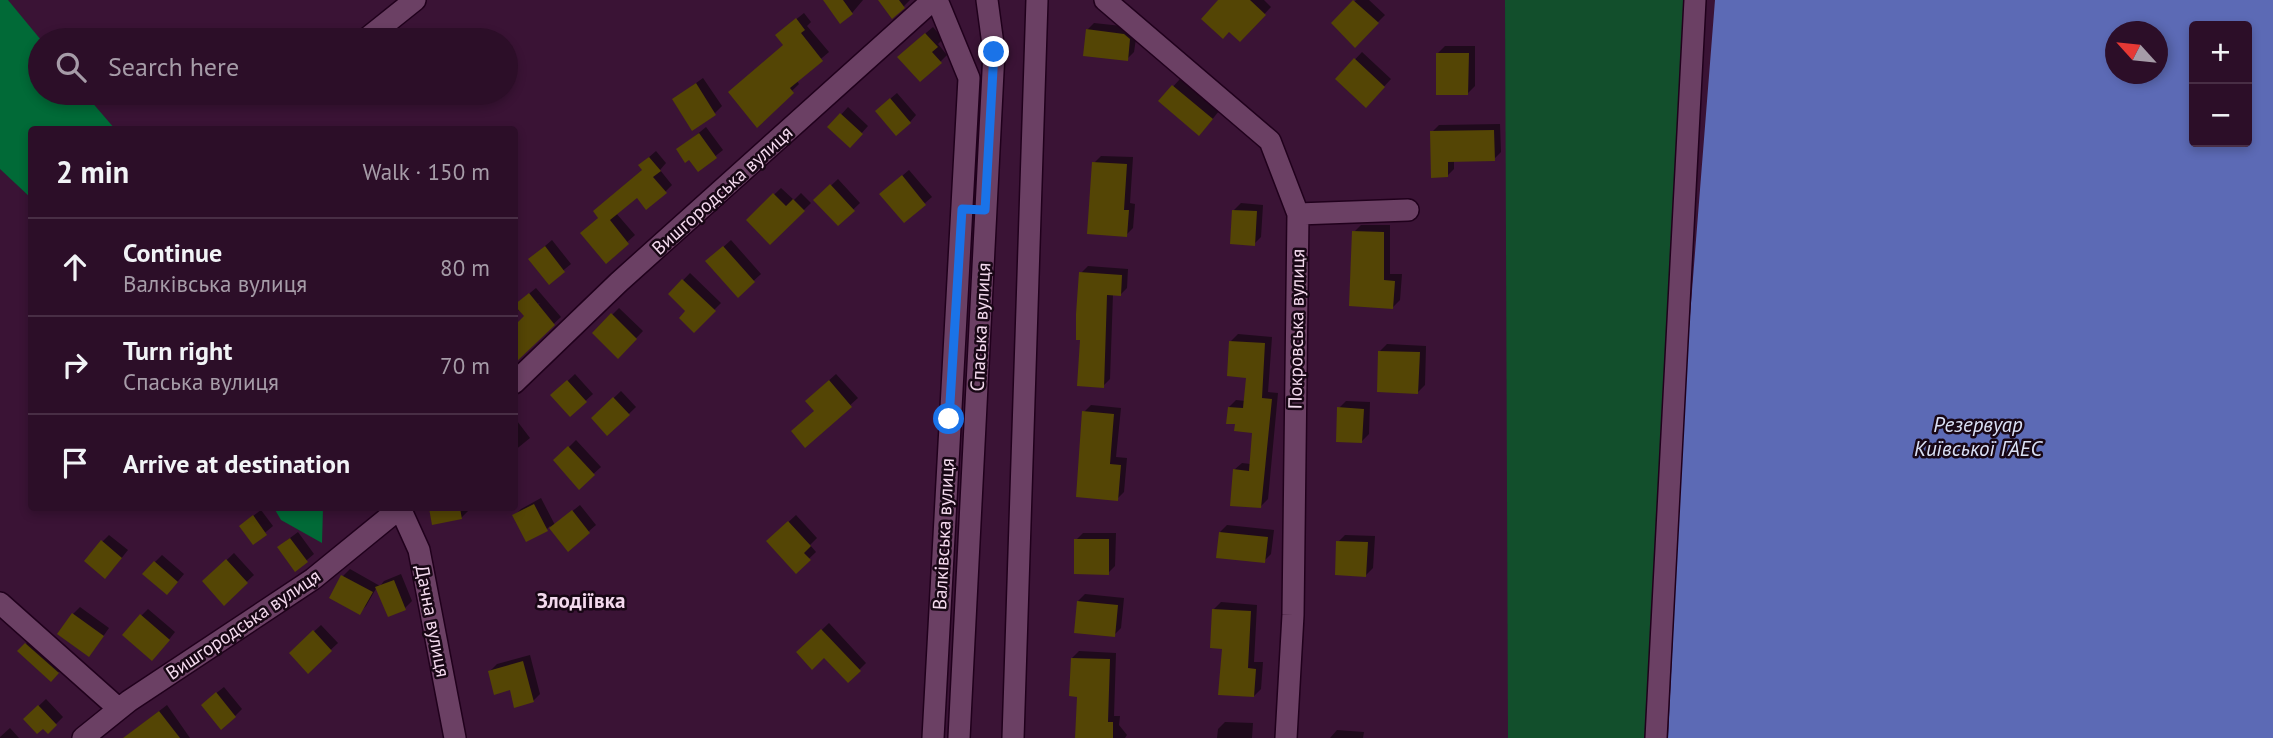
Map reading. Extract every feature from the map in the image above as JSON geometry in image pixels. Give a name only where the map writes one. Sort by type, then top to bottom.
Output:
[{"type":"street","points":[[380,28],[415,0]]},
{"type":"street","name":"Валківська вулиця","points":[[933,738],[969,78],[935,0]]},
{"type":"street","name":"Вишгородська вулиця","points":[[518,379],[619,282],[935,0]]},
{"type":"street","name":"Спаська вулиця","points":[[959,738],[994,52],[987,0]]},
{"type":"street","points":[[1013,738],[1037,0]]},
{"type":"street","name":"Покровська вулиця","points":[[1105,0],[1270,141],[1298,214],[1293,615],[1286,738]]},
{"type":"street","points":[[1656,738],[1695,0]]},
{"type":"street","points":[[962,209],[985,210]]},
{"type":"street","points":[[1298,214],[1408,210]]},
{"type":"street","name":"Вишгородська вулиця","points":[[83,738],[119,709],[313,579],[396,511]]},
{"type":"street","name":"Дачна вулиця","points":[[401,511],[419,550],[456,738]]},
{"type":"street","points":[[0,603],[119,709]]},
{"type":"green space","points":[[0,0],[8,0],[31,28],[28,28],[28,105],[94,105],[112,126],[28,126],[28,195],[0,169]]},
{"type":"green space","points":[[1505,0],[1695,0],[1656,738],[1508,738]]},
{"type":"green space","points":[[276,511],[323,511],[322,543],[281,520]]},
{"type":"water","name":"Резервуар Київської ГАЕС","points":[[1715,0],[2273,0],[2273,738],[1668,738],[1685,379]]},
{"type":"building","points":[[823,0],[843,0],[853,14],[840,24]]},
{"type":"building","points":[[878,0],[899,0],[905,8],[892,19]]},
{"type":"building","points":[[1218,0],[1250,0],[1266,15],[1240,42],[1229,32],[1223,39],[1201,19]]},
{"type":"building","points":[[1353,0],[1379,23],[1355,48],[1331,23]]},
{"type":"building","points":[[796,18],[805,30],[801,33],[823,61],[790,88],[794,93],[757,128],[728,92],[783,45],[775,35]]},
{"type":"building","points":[[1086,29],[1124,34],[1130,39],[1128,61],[1083,56]]},
{"type":"building","points":[[925,33],[938,47],[932,52],[942,63],[920,82],[897,57]]},
{"type":"building","points":[[1436,53],[1469,53],[1468,95],[1436,95]]},
{"type":"building","points":[[1354,58],[1385,87],[1366,108],[1335,79]]},
{"type":"building","points":[[696,83],[716,115],[692,131],[672,99]]},
{"type":"building","points":[[1172,85],[1213,119],[1199,136],[1158,101]]},
{"type":"building","points":[[890,98],[911,123],[896,136],[875,111]]},
{"type":"building","points":[[840,113],[863,134],[850,148],[827,127]]},
{"type":"building","points":[[1494,130],[1495,161],[1448,162],[1448,177],[1431,178],[1430,131]]},
{"type":"building","points":[[699,133],[717,158],[698,172],[689,160],[685,163],[676,149]]},
{"type":"building","points":[[649,157],[661,171],[653,177],[667,193],[646,210],[637,198],[610,220],[629,244],[606,264],[580,233],[598,218],[593,211],[642,170],[638,165]]},
{"type":"building","points":[[1092,162],[1127,164],[1124,210],[1129,210],[1127,237],[1087,234]]},
{"type":"building","points":[[902,175],[926,205],[904,223],[879,194]]},
{"type":"building","points":[[830,184],[855,211],[838,226],[813,200]]},
{"type":"building","points":[[773,193],[786,206],[793,199],[805,211],[770,245],[746,220]]},
{"type":"building","points":[[1232,210],[1257,211],[1255,246],[1230,244]]},
{"type":"building","points":[[1352,231],[1384,232],[1384,280],[1395,281],[1393,309],[1349,306]]},
{"type":"building","points":[[545,246],[565,272],[549,285],[528,259]]},
{"type":"building","points":[[723,246],[755,282],[738,298],[705,261]]},
{"type":"building","points":[[1079,272],[1122,275],[1121,296],[1107,295],[1104,388],[1077,386],[1080,340],[1076,340],[1076,314]]},
{"type":"building","points":[[682,279],[716,311],[694,333],[679,318],[685,311],[668,294]]},
{"type":"building","points":[[529,293],[555,325],[518,360],[518,322],[524,316],[518,309],[518,302]]},
{"type":"building","points":[[611,313],[637,339],[618,359],[592,333]]},
{"type":"building","points":[[1229,341],[1265,343],[1262,398],[1272,399],[1261,508],[1230,506],[1233,469],[1249,471],[1252,433],[1234,431],[1235,424],[1226,424],[1228,407],[1243,408],[1246,378],[1227,376]]},
{"type":"building","points":[[1378,351],[1420,352],[1418,394],[1377,392]]},
{"type":"building","points":[[567,380],[587,402],[570,417],[550,395]]},
{"type":"building","points":[[829,380],[852,407],[805,448],[791,431],[814,411],[805,401]]},
{"type":"building","points":[[613,397],[630,415],[607,436],[591,418]]},
{"type":"building","points":[[1337,407],[1364,409],[1362,443],[1336,442]]},
{"type":"building","points":[[1082,411],[1114,414],[1110,464],[1121,465],[1118,501],[1076,497]]},
{"type":"building","points":[[568,446],[595,475],[579,490],[553,460]]},
{"type":"building","points":[[534,504],[548,531],[526,542],[512,515]]},
{"type":"building","points":[[572,510],[590,533],[568,552],[549,528]]},
{"type":"building","points":[[430,511],[461,511],[462,519],[432,525]]},
{"type":"building","points":[[253,515],[267,535],[253,545],[239,526]]},
{"type":"building","points":[[788,521],[811,546],[804,553],[811,560],[796,574],[766,541]]},
{"type":"building","points":[[1219,532],[1268,537],[1265,563],[1216,558]]},
{"type":"building","points":[[290,538],[308,562],[295,572],[277,547]]},
{"type":"building","points":[[1074,539],[1109,539],[1109,575],[1074,574]]},
{"type":"building","points":[[101,540],[122,558],[105,579],[84,561]]},
{"type":"building","points":[[1336,541],[1368,542],[1366,577],[1335,575]]},
{"type":"building","points":[[226,559],[248,583],[224,606],[202,581]]},
{"type":"building","points":[[154,561],[178,582],[167,595],[142,574]]},
{"type":"building","points":[[341,575],[373,592],[360,615],[329,598]]},
{"type":"building","points":[[394,580],[406,610],[388,617],[375,587]]},
{"type":"building","points":[[1077,601],[1118,605],[1115,637],[1074,633]]},
{"type":"building","points":[[1212,609],[1251,611],[1248,668],[1256,669],[1254,697],[1218,695],[1222,649],[1210,648]]},
{"type":"building","points":[[72,613],[104,636],[89,657],[57,634]]},
{"type":"building","points":[[140,614],[170,640],[152,661],[122,635]]},
{"type":"building","points":[[821,629],[861,671],[848,683],[824,658],[812,670],[796,652]]},
{"type":"building","points":[[313,630],[332,651],[308,674],[289,653]]},
{"type":"building","points":[[25,643],[59,673],[51,682],[17,651]]},
{"type":"building","points":[[1071,658],[1110,659],[1108,722],[1113,722],[1113,738],[1075,738],[1077,697],[1069,696]]},
{"type":"building","points":[[523,661],[534,702],[514,708],[510,690],[494,695],[488,671]]},
{"type":"building","points":[[216,692],[236,717],[221,730],[201,705]]},
{"type":"building","points":[[38,705],[57,725],[48,734],[43,729],[37,734],[23,719]]},
{"type":"building","points":[[159,711],[180,738],[123,738]]},
{"type":"district","name":"Злодіївка","points":[[581,601]]},
{"type":"route","points":[[949,419],[962,209],[985,210],[994,52]]}]
